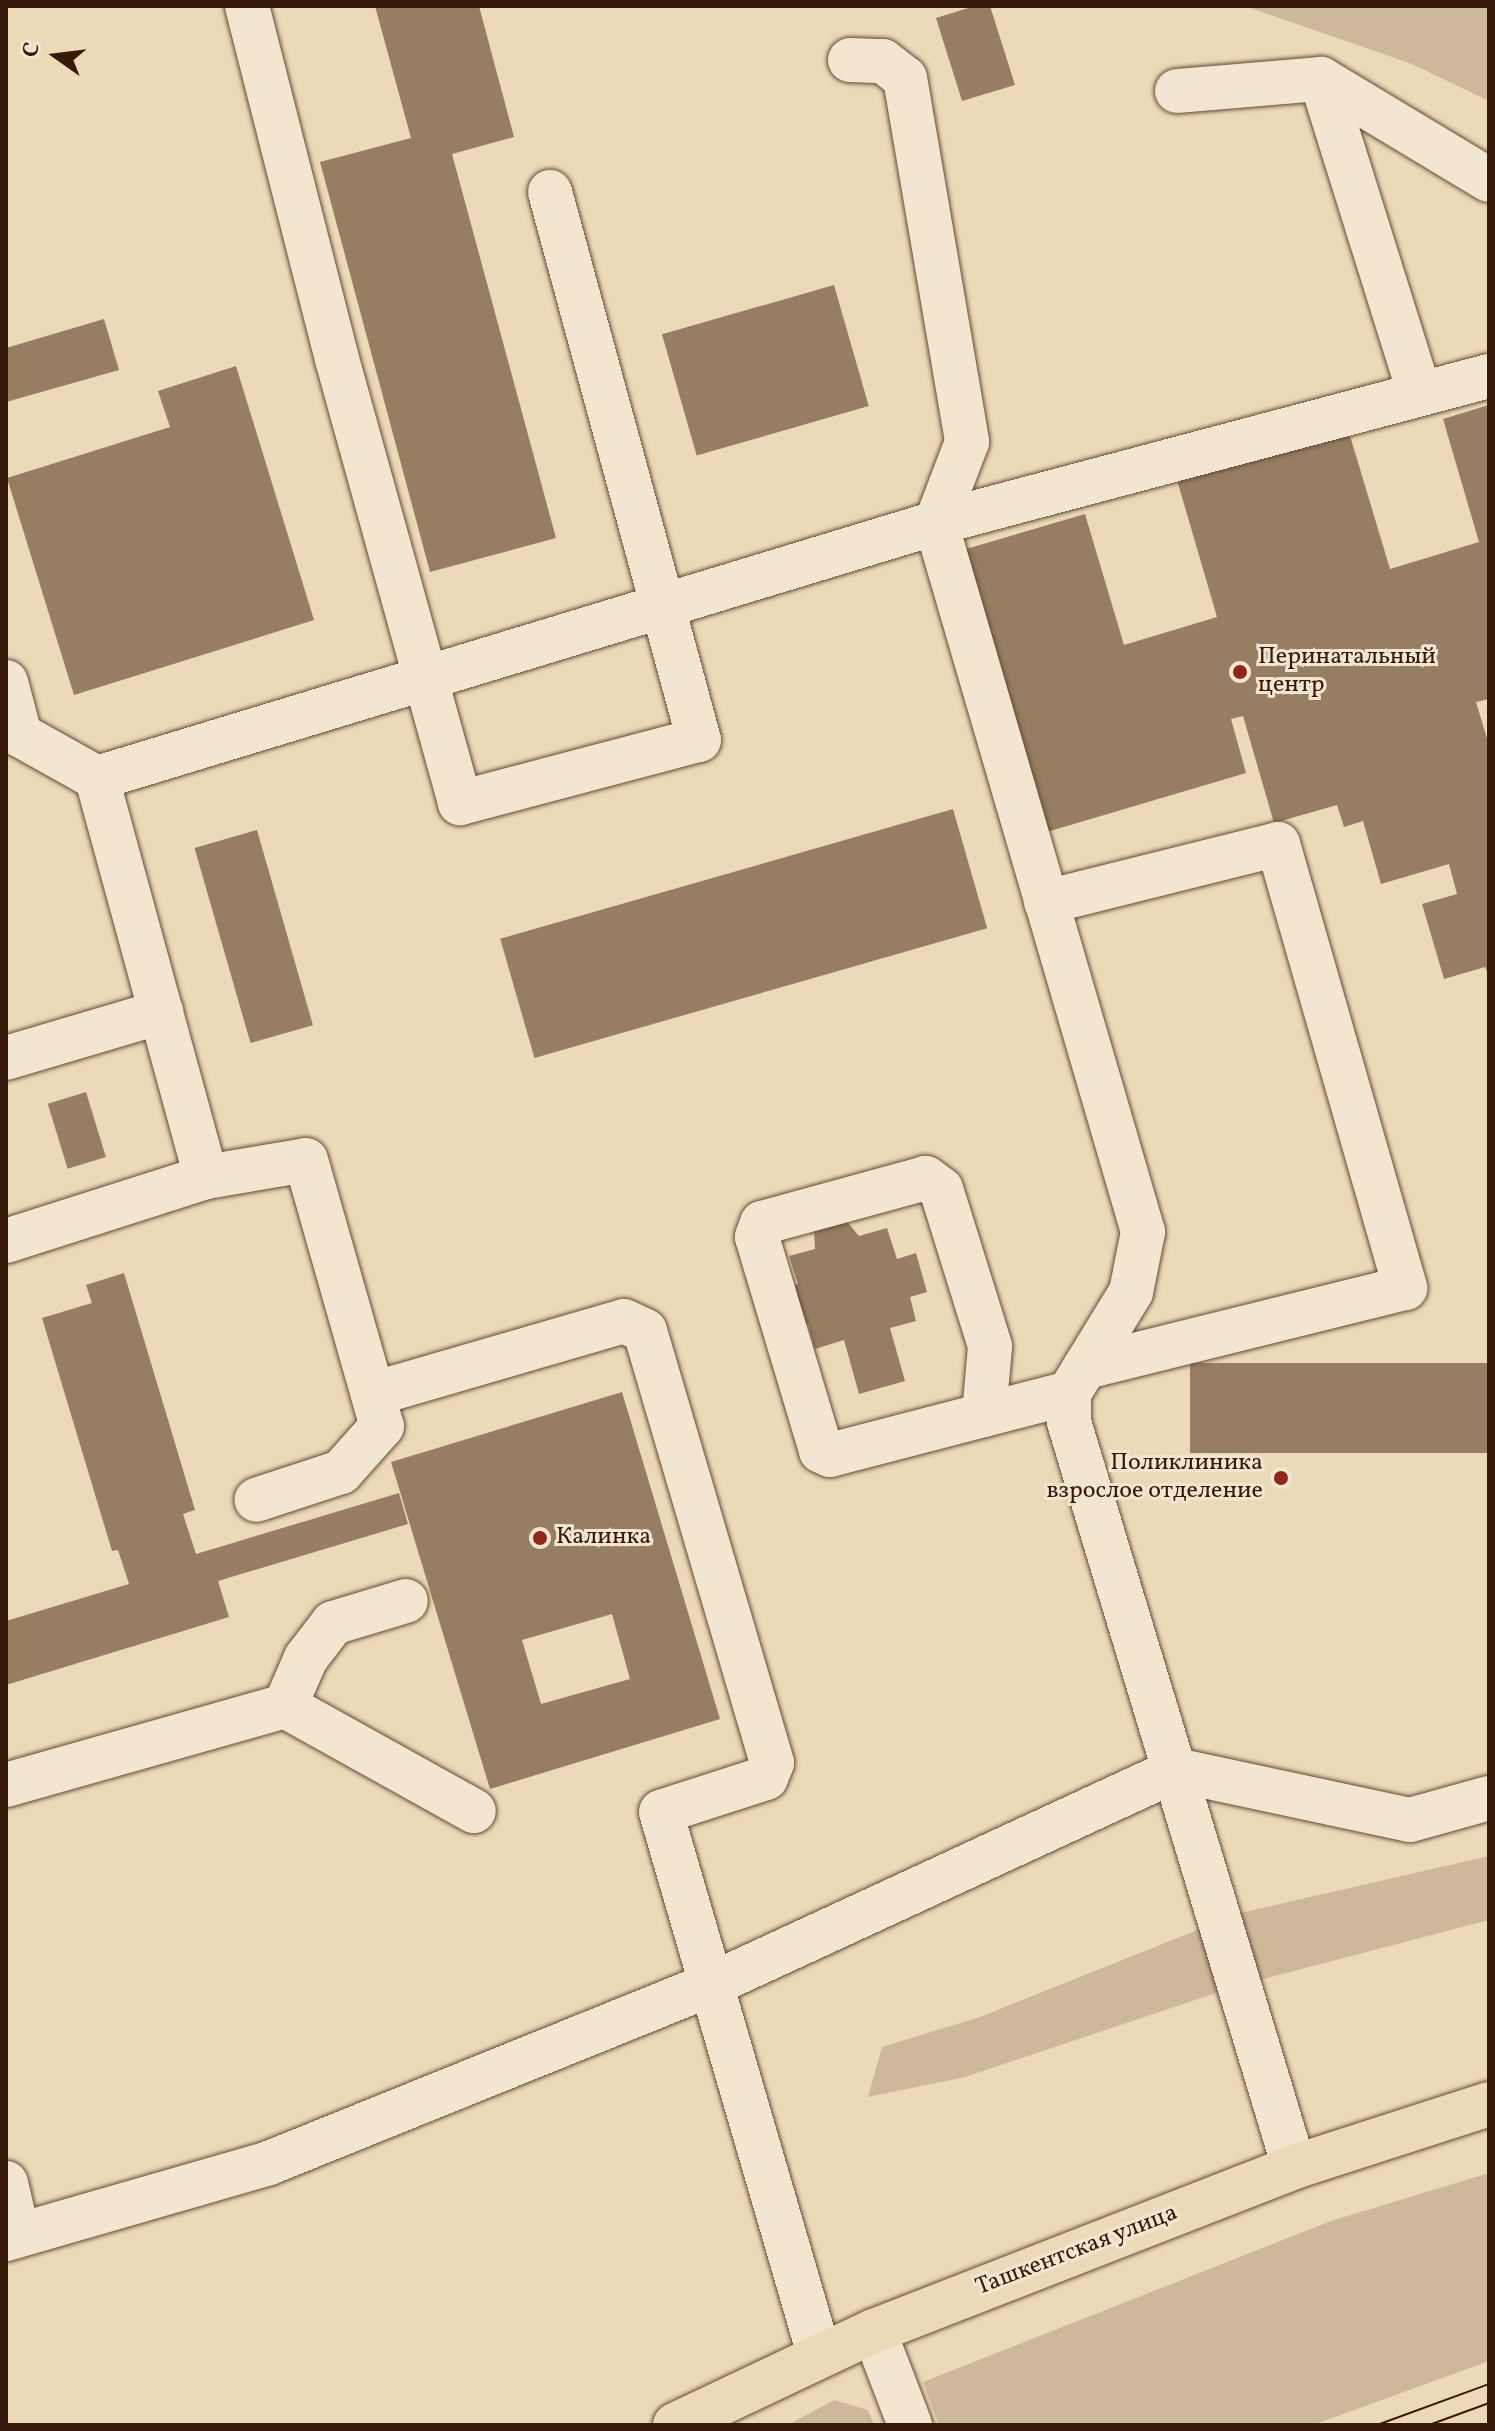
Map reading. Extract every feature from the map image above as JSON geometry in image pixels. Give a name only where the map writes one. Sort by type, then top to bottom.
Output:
[{"type":"main road","name":"Ташкентская улица","points":[[675,2425],[819,2354],[874,2331],[1294,2167],[1489,2104]]},
{"type":"street","points":[[247,6],[337,359],[429,677],[460,803],[699,740],[550,192]]},
{"type":"street","points":[[850,60],[883,61],[905,78],[967,442],[936,523],[1143,1232],[1131,1292],[1077,1380],[1069,1422],[1080,1470],[1176,1770],[1294,2167]]},
{"type":"street","points":[[1321,79],[1420,394]]},
{"type":"street","points":[[1177,91],[1321,79],[1489,180]]},
{"type":"street","points":[[6,682],[26,758],[97,778],[936,523],[1489,376]]},
{"type":"street","points":[[97,778],[206,1177]]},
{"type":"street","points":[[984,1415],[990,1346],[941,1189],[926,1178],[762,1223],[757,1237],[821,1451],[830,1455],[984,1415],[1077,1380],[1405,1288],[1278,844],[1046,902]]},
{"type":"street","points":[[6,1058],[161,1012]]},
{"type":"street","points":[[6,1241],[206,1177],[306,1160],[382,1426],[341,1472],[256,1500]]},
{"type":"street","points":[[373,1394],[624,1321],[645,1331],[772,1763],[766,1778],[661,1812],[708,1986],[819,2354]]},
{"type":"street","points":[[285,1706],[306,1658],[333,1623],[406,1601]]},
{"type":"street","points":[[6,1785],[285,1706],[474,1811]]},
{"type":"street","points":[[6,2183],[12,2237],[269,2163],[708,1986],[1176,1770],[1410,1820],[1489,1798]]},
{"type":"street","points":[[874,2331],[910,2425]]},
{"type":"shaded area","points":[[1245,6],[1489,6],[1489,101],[1412,64]]},
{"type":"shaded area","points":[[1489,1856],[1489,1920],[1237,1986],[965,2077],[868,2097],[882,2047],[980,2017],[1240,1913]]},
{"type":"shaded area","points":[[1489,2173],[1489,2361],[1313,2425],[939,2425],[923,2382],[1331,2221]]},
{"type":"shaded area","points":[[834,2400],[868,2410],[874,2425],[788,2425]]},
{"type":"building","points":[[375,6],[479,6],[514,137],[452,154],[556,538],[430,572],[320,162],[411,138]]},
{"type":"building","points":[[975,6],[990,6],[1015,85],[962,101],[936,18]]},
{"type":"building","points":[[834,285],[869,406],[697,455],[662,334]]},
{"type":"building","points":[[104,319],[119,370],[6,402],[6,348]]},
{"type":"building","points":[[236,366],[314,620],[74,695],[7,478],[170,427],[158,391]]},
{"type":"building","name":"Перинатальный центр","points":[[1489,405],[1489,699],[1476,702],[1489,745],[1489,976],[1485,967],[1444,979],[1422,904],[1457,894],[1449,864],[1381,884],[1363,821],[1344,827],[1337,805],[1274,823],[1243,716],[1231,719],[1246,773],[1040,834],[956,552],[1085,514],[1124,645],[1217,617],[1177,480],[1348,429],[1390,569],[1479,542],[1443,419]]},
{"type":"building","points":[[953,809],[987,928],[534,1058],[500,939]]},
{"type":"building","points":[[257,830],[313,1025],[250,1043],[195,848]]},
{"type":"building","points":[[86,1092],[106,1157],[68,1169],[48,1104]]},
{"type":"building","points":[[844,1218],[859,1236],[887,1228],[897,1259],[916,1253],[927,1292],[910,1297],[916,1321],[890,1328],[905,1381],[859,1394],[844,1340],[815,1349],[808,1324],[789,1330],[778,1290],[798,1284],[789,1256],[815,1249],[814,1230]]},
{"type":"building","points":[[124,1273],[195,1510],[183,1514],[196,1554],[399,1493],[408,1524],[218,1581],[229,1617],[6,1685],[6,1621],[129,1584],[118,1550],[112,1551],[42,1318],[92,1303],[86,1285]]},
{"type":"building","points":[[1190,1363],[1489,1363],[1489,1453],[1190,1453]]},
{"type":"building","name":"Калинка","points":[[622,1392],[720,1719],[490,1789],[391,1462]],"holes":[[[612,1614],[630,1679],[541,1704],[522,1640]]]},
{"type":"tram line","points":[[1377,2425],[1489,2384]]},
{"type":"tram line","points":[[1429,2425],[1489,2403]]},
{"type":"place","name":"Перинатальный центр","points":[[1240,672]]},
{"type":"place","name":"Поликлиника взрослое отделение","points":[[1281,1478]]},
{"type":"place","name":"Калинка","points":[[540,1538]]}]
